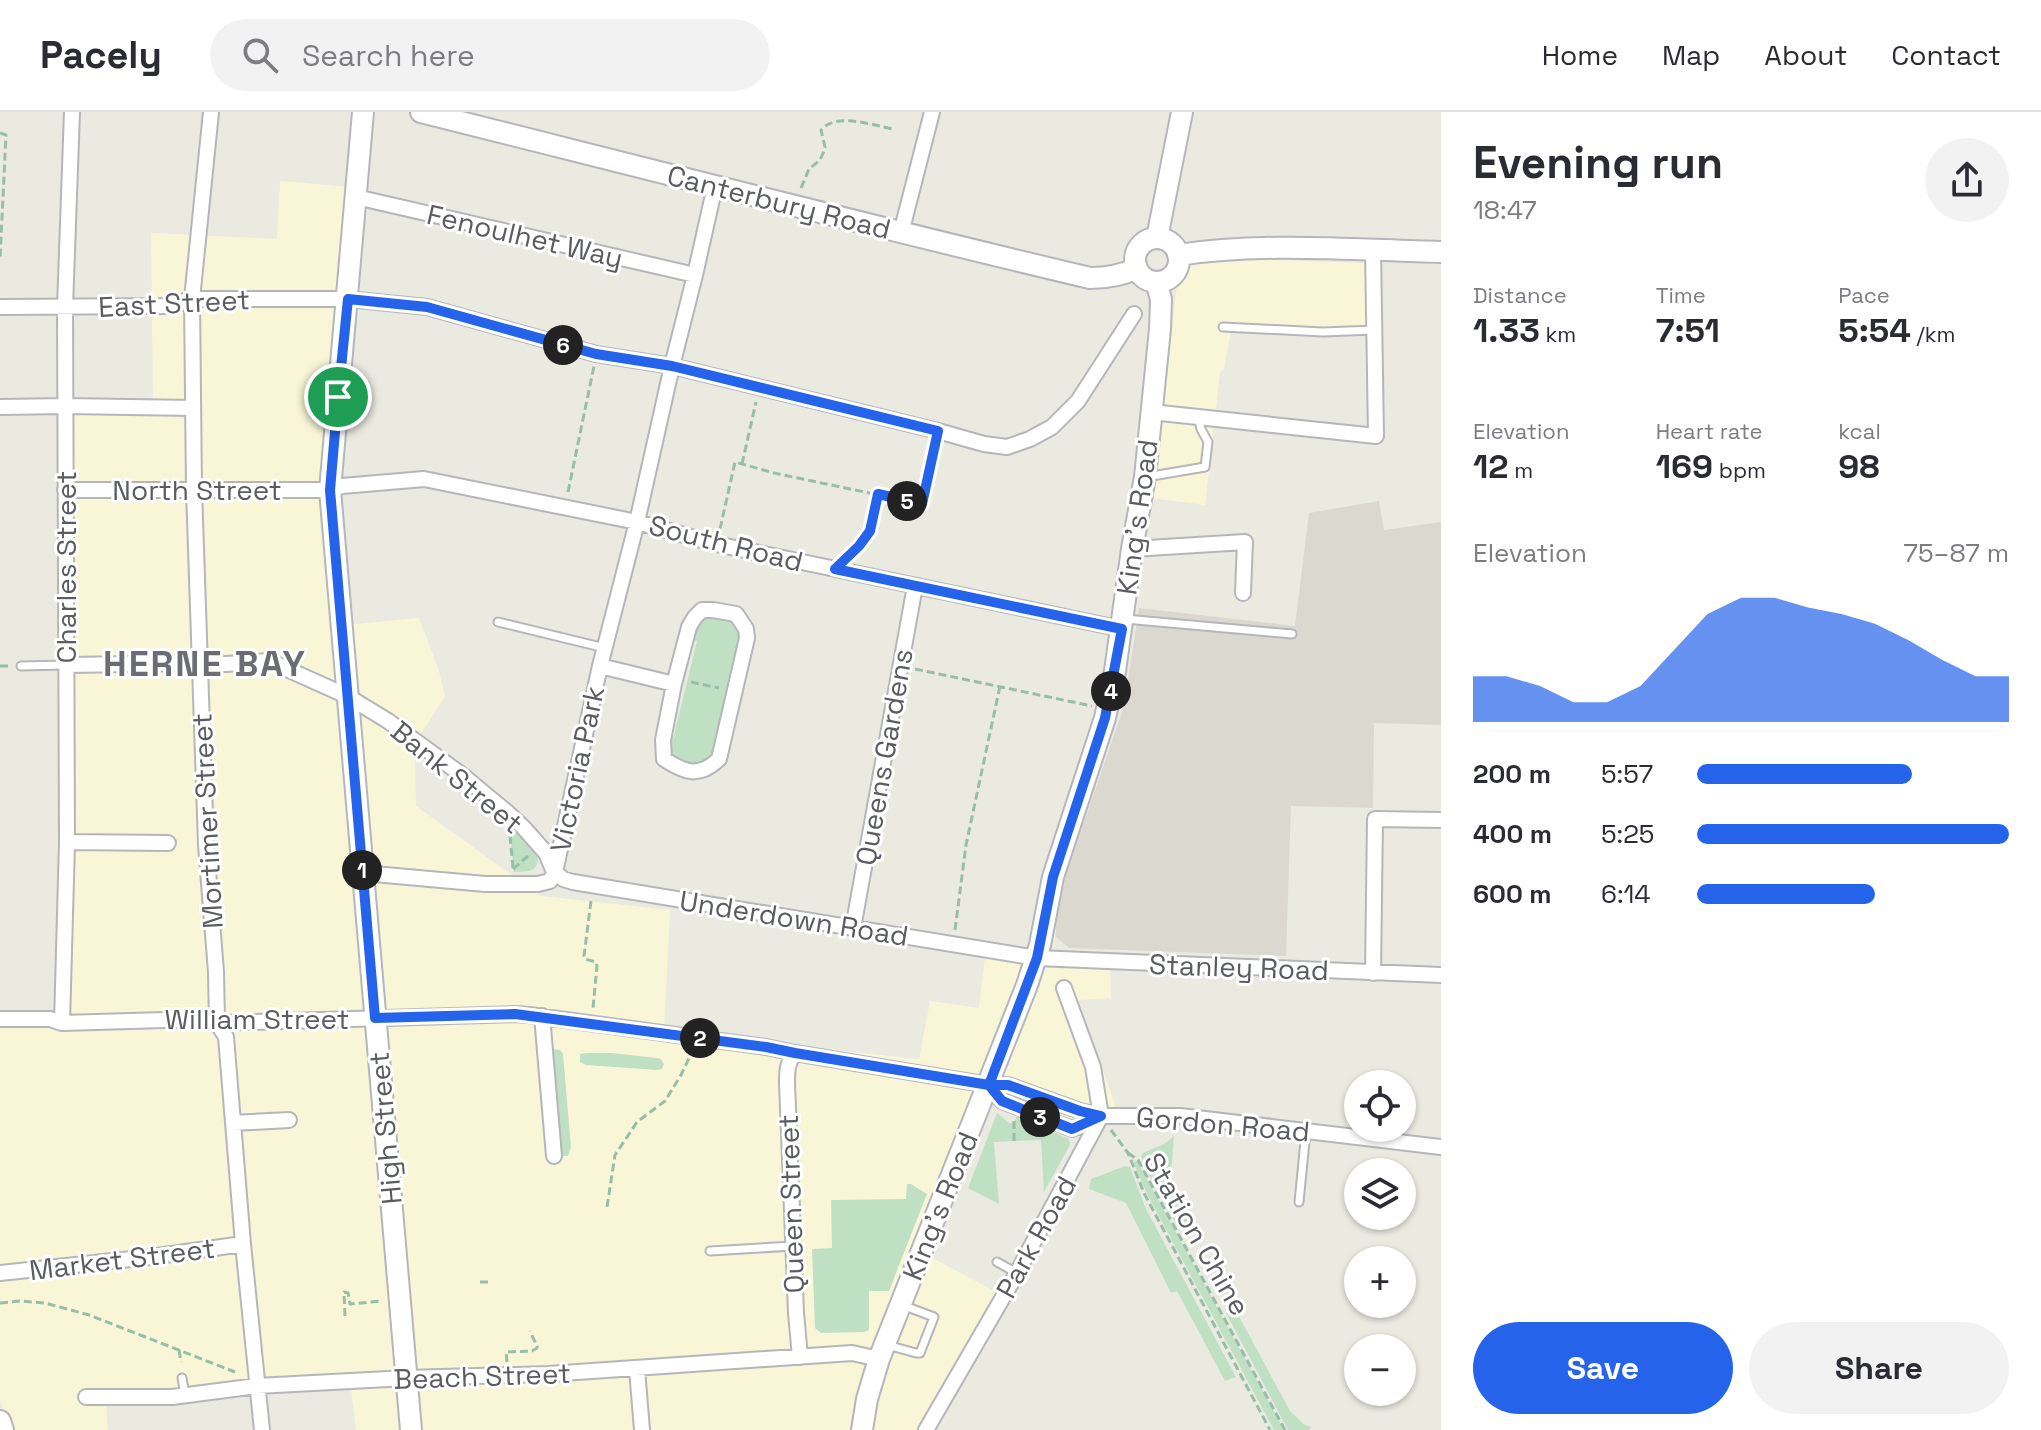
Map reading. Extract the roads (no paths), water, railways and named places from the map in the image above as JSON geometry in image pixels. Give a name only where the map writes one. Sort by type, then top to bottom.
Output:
[{"type":"main road","name":"High Street","points":[[363,112],[330,490],[411,1430]]},
{"type":"main road","name":"Canterbury Road","points":[[421,112],[1090,278],[1109,278],[1137,268]]},
{"type":"main road","points":[[1157,238],[1182,112]]},
{"type":"main road","points":[[1157,238],[1168,241],[1176,249],[1178,266],[1172,276],[1156,282],[1144,278],[1135,262],[1137,251],[1145,242],[1157,238]]},
{"type":"main road","points":[[1178,255],[1215,249],[1441,252]]},
{"type":"main road","name":"King's Road","points":[[862,1430],[867,1399],[882,1352],[1037,958],[1053,877],[1107,709],[1145,477],[1160,329],[1161,299],[1156,282]]},
{"type":"main road","points":[[0,1421],[3,1430]]},
{"type":"street","name":"Charles Street","points":[[62,1023],[67,842],[65,307],[72,112]]},
{"type":"street","name":"Mortimer Street","points":[[211,112],[192,299],[194,489],[206,845],[217,1023],[226,1037],[262,1430]]},
{"type":"street","points":[[901,233],[932,112]]},
{"type":"street","name":"Victoria Park","points":[[555,872],[600,666],[637,522],[715,186]]},
{"type":"street","name":"Fenoulhet Way","points":[[356,197],[695,275]]},
{"type":"street","points":[[1151,412],[1376,436],[1373,250]]},
{"type":"street","name":"East Street","points":[[0,307],[168,306],[192,299],[348,299],[427,307],[596,354],[672,366],[984,444],[1007,447],[1052,427],[1078,401],[1134,314]]},
{"type":"street","points":[[0,407],[193,408]]},
{"type":"street","name":"South Road","points":[[330,490],[342,486],[424,479],[637,522],[716,544],[915,586],[1122,624]]},
{"type":"street","name":"North Street","points":[[65,490],[330,490]]},
{"type":"street","points":[[1132,549],[1245,542],[1243,593]]},
{"type":"street","name":"Queens Gardens","points":[[853,928],[915,586]]},
{"type":"street","points":[[702,610],[736,614],[746,629],[747,638],[719,759],[709,769],[695,772],[675,767],[664,759],[663,740],[675,681],[689,627],[695,617],[702,610]]},
{"type":"street","name":"Bank Street","points":[[66,665],[269,661],[347,696],[438,757],[508,813],[540,847],[555,872]]},
{"type":"street","name":"Victoria Park","points":[[600,666],[675,681]]},
{"type":"street","points":[[1373,973],[1375,819],[1441,820]]},
{"type":"street","points":[[67,842],[168,843]]},
{"type":"street","points":[[363,873],[485,884],[538,884],[550,881],[555,872]]},
{"type":"street","name":"Underdown Road","points":[[555,872],[563,879],[594,885],[1037,958]]},
{"type":"street","name":"Stanley Road","points":[[1037,958],[1441,975]]},
{"type":"street","points":[[1064,988],[1093,1067],[1101,1116]]},
{"type":"street","name":"William Street","points":[[0,1019],[50,1019],[62,1023],[185,1019],[217,1023],[515,1014],[766,1047],[989,1085]]},
{"type":"street","points":[[542,1016],[554,1156]]},
{"type":"street","name":"Queen Street","points":[[795,1053],[787,1068],[787,1083],[800,1357]]},
{"type":"street","name":"Gordon Road","points":[[989,1085],[1002,1101],[1072,1129],[1101,1116],[1180,1116],[1441,1147]]},
{"type":"street","name":"Park Road","points":[[926,1430],[1017,1273],[1101,1116]]},
{"type":"street","points":[[233,1123],[289,1120]]},
{"type":"street","name":"Market Street","points":[[0,1273],[60,1261],[243,1244]]},
{"type":"street","name":"Beach Street","points":[[86,1397],[176,1399],[257,1386],[509,1376],[882,1352]]},
{"type":"street","points":[[637,1369],[642,1430]]},
{"type":"lane","points":[[1223,327],[1323,332],[1374,330]]},
{"type":"lane","points":[[1145,477],[1205,467],[1208,442],[1198,417]]},
{"type":"lane","points":[[498,622],[605,648]]},
{"type":"lane","points":[[1122,624],[1292,634]]},
{"type":"lane","points":[[21,666],[66,665]]},
{"type":"lane","points":[[1299,1202],[1306,1131]]},
{"type":"lane","points":[[710,1251],[793,1246]]},
{"type":"lane","points":[[997,1262],[1017,1273]]},
{"type":"lane","points":[[882,1352],[920,1353],[924,1346],[934,1317],[901,1304]]},
{"type":"lane","points":[[176,1399],[182,1378]]},
{"type":"district","name":"HERNE BAY","points":[[205,663]]}]
